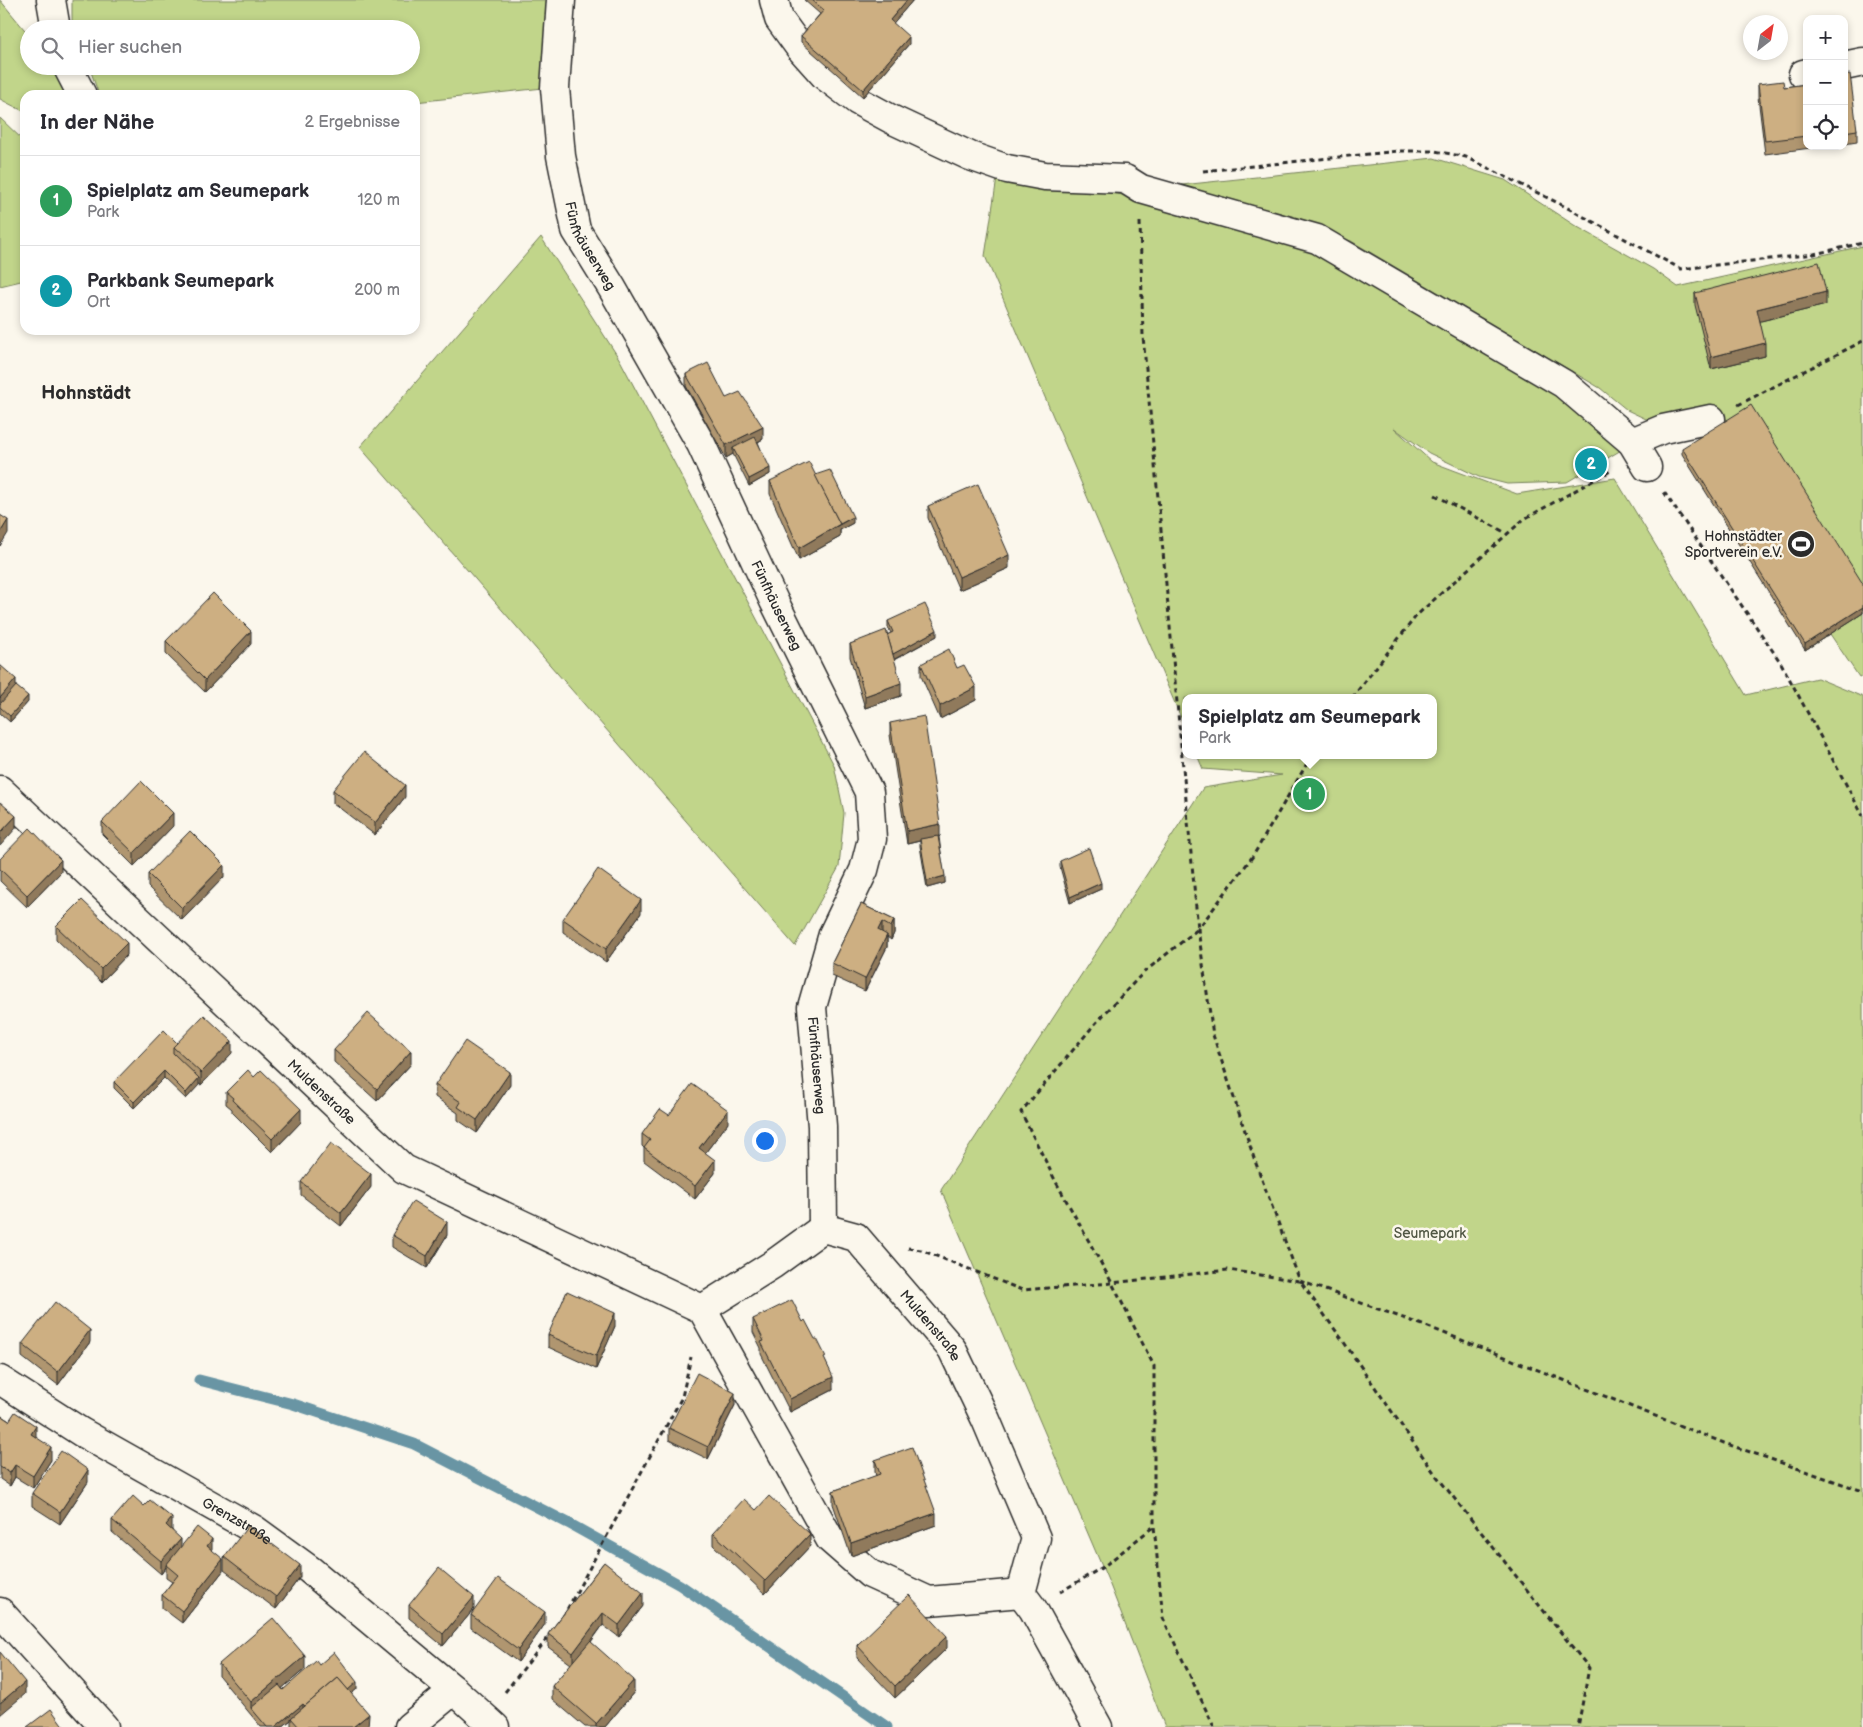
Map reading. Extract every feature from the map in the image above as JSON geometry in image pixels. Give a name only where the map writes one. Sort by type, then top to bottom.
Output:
[{"type":"street","points":[[51,0],[54,20]]},
{"type":"street","name":"Fünfhäuserweg","points":[[561,0],[555,88],[561,156],[576,230],[612,288],[701,444],[774,601],[869,792],[872,839],[864,870],[833,934],[812,1007],[822,1126],[823,1228]]},
{"type":"street","points":[[776,10],[800,48],[825,76],[858,101],[893,120],[970,156],[1007,169],[1045,176],[1125,179],[1141,189],[1317,239],[1564,384],[1640,455],[1663,428],[1711,419]]},
{"type":"street","points":[[1848,65],[1863,62]]},
{"type":"street","points":[[72,75],[79,90]]},
{"type":"street","name":"Muldenstraße","points":[[0,790],[404,1169],[702,1309]]},
{"type":"street","points":[[856,1237],[823,1228],[772,1265],[702,1309],[830,1539],[870,1574],[929,1601],[1027,1601],[1098,1727]]},
{"type":"street","name":"Muldenstraße","points":[[856,1237],[952,1349],[986,1420],[1036,1538],[1027,1601]]},
{"type":"street","name":"Grenzstraße","points":[[0,1380],[81,1432],[254,1530],[310,1570],[454,1690],[490,1723]]},
{"type":"street","points":[[0,1612],[104,1727]]},
{"type":"street","points":[[409,1727],[454,1690]]},
{"type":"path","points":[[1194,172],[1399,151],[1435,151],[1466,157],[1560,204],[1682,269],[1814,254],[1863,243]]},
{"type":"path","points":[[1140,244],[1143,336],[1182,756]]},
{"type":"path","points":[[1711,419],[1863,341]]},
{"type":"path","points":[[1355,694],[1417,616],[1524,519],[1640,455],[1781,663],[1863,816]]},
{"type":"path","points":[[1435,495],[1508,534]]},
{"type":"path","points":[[1182,759],[1198,928],[1214,1035],[1255,1161],[1300,1281],[1435,1474],[1589,1668],[1578,1727]]},
{"type":"path","points":[[1214,1727],[1163,1618],[1154,1526],[1154,1366],[1021,1112],[1094,1025],[1143,973],[1198,928],[1253,856],[1310,759]]},
{"type":"path","points":[[856,1237],[921,1250],[1022,1290],[1112,1283],[1228,1270],[1300,1281],[1431,1328],[1724,1443],[1863,1491]]},
{"type":"path","points":[[559,1623],[682,1397],[702,1309]]},
{"type":"path","points":[[1027,1601],[1103,1567],[1154,1526]]},
{"type":"path","points":[[490,1723],[554,1630]]},
{"type":"green space","points":[[0,0],[20,24],[20,75],[57,75],[65,90],[20,90],[20,109],[0,99]]},
{"type":"green space","points":[[72,0],[553,0],[543,88],[420,101],[420,90],[97,90],[92,75],[420,75],[420,20],[72,20]]},
{"type":"green space","points":[[0,118],[20,137],[20,281],[0,286]]},
{"type":"green space","points":[[1434,158],[1505,180],[1574,225],[1653,269],[1678,287],[1863,246],[1863,675],[1859,677],[1830,634],[1805,650],[1714,434],[1665,418],[1646,419],[1627,410],[1600,388],[1351,241],[1163,187]]},
{"type":"green space","name":"Seumepark","points":[[997,178],[1161,200],[1312,247],[1561,394],[1623,449],[1567,482],[1507,484],[1479,477],[1429,453],[1394,428],[1432,462],[1517,494],[1615,478],[1746,695],[1817,678],[1863,697],[1863,1727],[1165,1727],[1110,1585],[941,1190],[1203,788],[1282,775],[1203,769],[1199,759],[1437,759],[1437,694],[1182,694],[1182,720],[985,256]]},
{"type":"green space","points":[[541,237],[620,360],[834,765],[844,813],[839,867],[795,946],[360,447]]},
{"type":"building","points":[[812,0],[907,0],[890,20],[909,37],[863,90],[801,36],[824,10]]},
{"type":"building","points":[[1848,74],[1850,74],[1857,130],[1848,131],[1848,105]]},
{"type":"building","points":[[1783,81],[1784,87],[1803,85],[1803,136],[1765,141],[1758,84]]},
{"type":"building","points":[[1819,262],[1826,292],[1757,309],[1765,343],[1711,357],[1695,293]]},
{"type":"building","points":[[708,363],[726,398],[740,392],[763,427],[726,445],[686,374]]},
{"type":"building","points":[[1751,405],[1863,584],[1863,607],[1805,644],[1682,448]]},
{"type":"building","points":[[755,437],[770,468],[749,479],[733,448]]},
{"type":"building","points":[[809,462],[840,524],[799,548],[770,481]]},
{"type":"building","points":[[830,470],[853,517],[840,524],[815,475]]},
{"type":"building","points":[[978,484],[1009,555],[959,577],[928,506]]},
{"type":"building","points":[[0,515],[8,520],[0,533]]},
{"type":"building","points":[[213,593],[251,631],[205,680],[166,641]]},
{"type":"building","points":[[925,604],[937,630],[893,654],[887,635],[893,632],[888,621]]},
{"type":"building","points":[[886,630],[901,683],[865,696],[850,644]]},
{"type":"building","points":[[949,649],[957,668],[964,665],[976,687],[940,706],[921,664]]},
{"type":"building","points":[[0,665],[16,679],[0,698]]},
{"type":"building","points":[[16,686],[28,696],[10,716],[0,707],[0,704]]},
{"type":"building","points":[[924,716],[940,824],[907,831],[890,723]]},
{"type":"building","points":[[364,752],[405,785],[375,823],[333,790]]},
{"type":"building","points":[[141,781],[173,813],[134,853],[102,822]]},
{"type":"building","points":[[0,802],[16,816],[0,833]]},
{"type":"building","points":[[30,828],[61,860],[27,895],[0,869],[0,859]]},
{"type":"building","points":[[190,831],[224,865],[182,908],[148,874]]},
{"type":"building","points":[[938,836],[945,876],[927,881],[920,839]]},
{"type":"building","points":[[1089,848],[1101,883],[1070,897],[1060,861]]},
{"type":"building","points":[[598,869],[641,900],[606,949],[563,919]]},
{"type":"building","points":[[82,900],[127,943],[101,969],[56,926]]},
{"type":"building","points":[[861,904],[894,920],[891,927],[882,922],[878,930],[887,935],[865,979],[832,963]]},
{"type":"building","points":[[368,1013],[411,1051],[377,1089],[334,1050]]},
{"type":"building","points":[[204,1015],[232,1041],[201,1073],[173,1047]]},
{"type":"building","points":[[164,1030],[177,1043],[173,1047],[173,1053],[199,1078],[186,1093],[164,1071],[134,1102],[114,1082]]},
{"type":"building","points":[[465,1041],[510,1072],[477,1120],[458,1107],[461,1102],[435,1085]]},
{"type":"building","points":[[248,1070],[254,1077],[261,1070],[301,1109],[272,1139],[226,1092]]},
{"type":"building","points":[[692,1084],[728,1110],[699,1148],[715,1160],[695,1186],[644,1148],[650,1140],[642,1134],[660,1109],[669,1115]]},
{"type":"building","points":[[331,1143],[371,1174],[341,1213],[301,1182]]},
{"type":"building","points":[[413,1201],[447,1222],[427,1256],[392,1235]]},
{"type":"building","points":[[567,1291],[615,1313],[596,1356],[548,1335]]},
{"type":"building","points":[[792,1300],[803,1322],[805,1320],[815,1339],[817,1339],[833,1377],[790,1399],[761,1342],[764,1341],[753,1319]]},
{"type":"building","points":[[55,1302],[90,1330],[58,1372],[22,1344]]},
{"type":"building","points":[[697,1373],[735,1393],[708,1447],[669,1428]]},
{"type":"building","points":[[15,1412],[36,1426],[31,1434],[51,1447],[33,1476],[15,1465],[10,1473],[0,1467],[0,1415],[9,1421]]},
{"type":"building","points":[[912,1447],[936,1513],[851,1543],[833,1491],[880,1474],[875,1460]]},
{"type":"building","points":[[61,1451],[88,1470],[60,1512],[32,1493]]},
{"type":"building","points":[[133,1496],[144,1506],[150,1500],[172,1518],[166,1525],[181,1539],[161,1561],[112,1520]]},
{"type":"building","points":[[769,1496],[810,1534],[765,1581],[713,1533],[744,1499],[756,1510]]},
{"type":"building","points":[[248,1526],[300,1565],[276,1597],[224,1557]]},
{"type":"building","points":[[197,1527],[212,1539],[207,1546],[223,1559],[182,1611],[162,1595],[178,1575],[166,1565]]},
{"type":"building","points":[[604,1562],[643,1593],[619,1625],[603,1613],[573,1653],[548,1634]]},
{"type":"building","points":[[439,1568],[474,1597],[443,1634],[409,1605]]},
{"type":"building","points":[[498,1578],[545,1612],[518,1650],[471,1615]]},
{"type":"building","points":[[909,1595],[947,1636],[895,1686],[857,1645]]},
{"type":"building","points":[[273,1618],[305,1656],[251,1702],[219,1664]]},
{"type":"building","points":[[590,1641],[634,1680],[596,1724],[552,1686]]},
{"type":"building","points":[[0,1652],[25,1682],[0,1703]]},
{"type":"building","points":[[334,1652],[357,1682],[348,1690],[338,1678],[305,1706],[303,1704],[275,1727],[267,1727],[251,1708],[279,1685],[283,1690],[316,1661],[319,1665]]},
{"type":"building","points":[[338,1678],[369,1714],[353,1727],[299,1727],[291,1718]]},
{"type":"building","points":[[51,1709],[64,1727],[27,1727]]},
{"type":"waterway","points":[[199,1380],[293,1404],[414,1444],[568,1523],[680,1585],[887,1727]]},
{"type":"place","name":"Parkbank Seumepark","points":[[1591,464]]},
{"type":"place","name":"Hohnstädter Sportverein e.V.","points":[[1801,544]]},
{"type":"place","name":"Spielplatz am Seumepark","points":[[1309,794]]},
{"type":"district","name":"Hohnstädt","points":[[86,393]]}]
